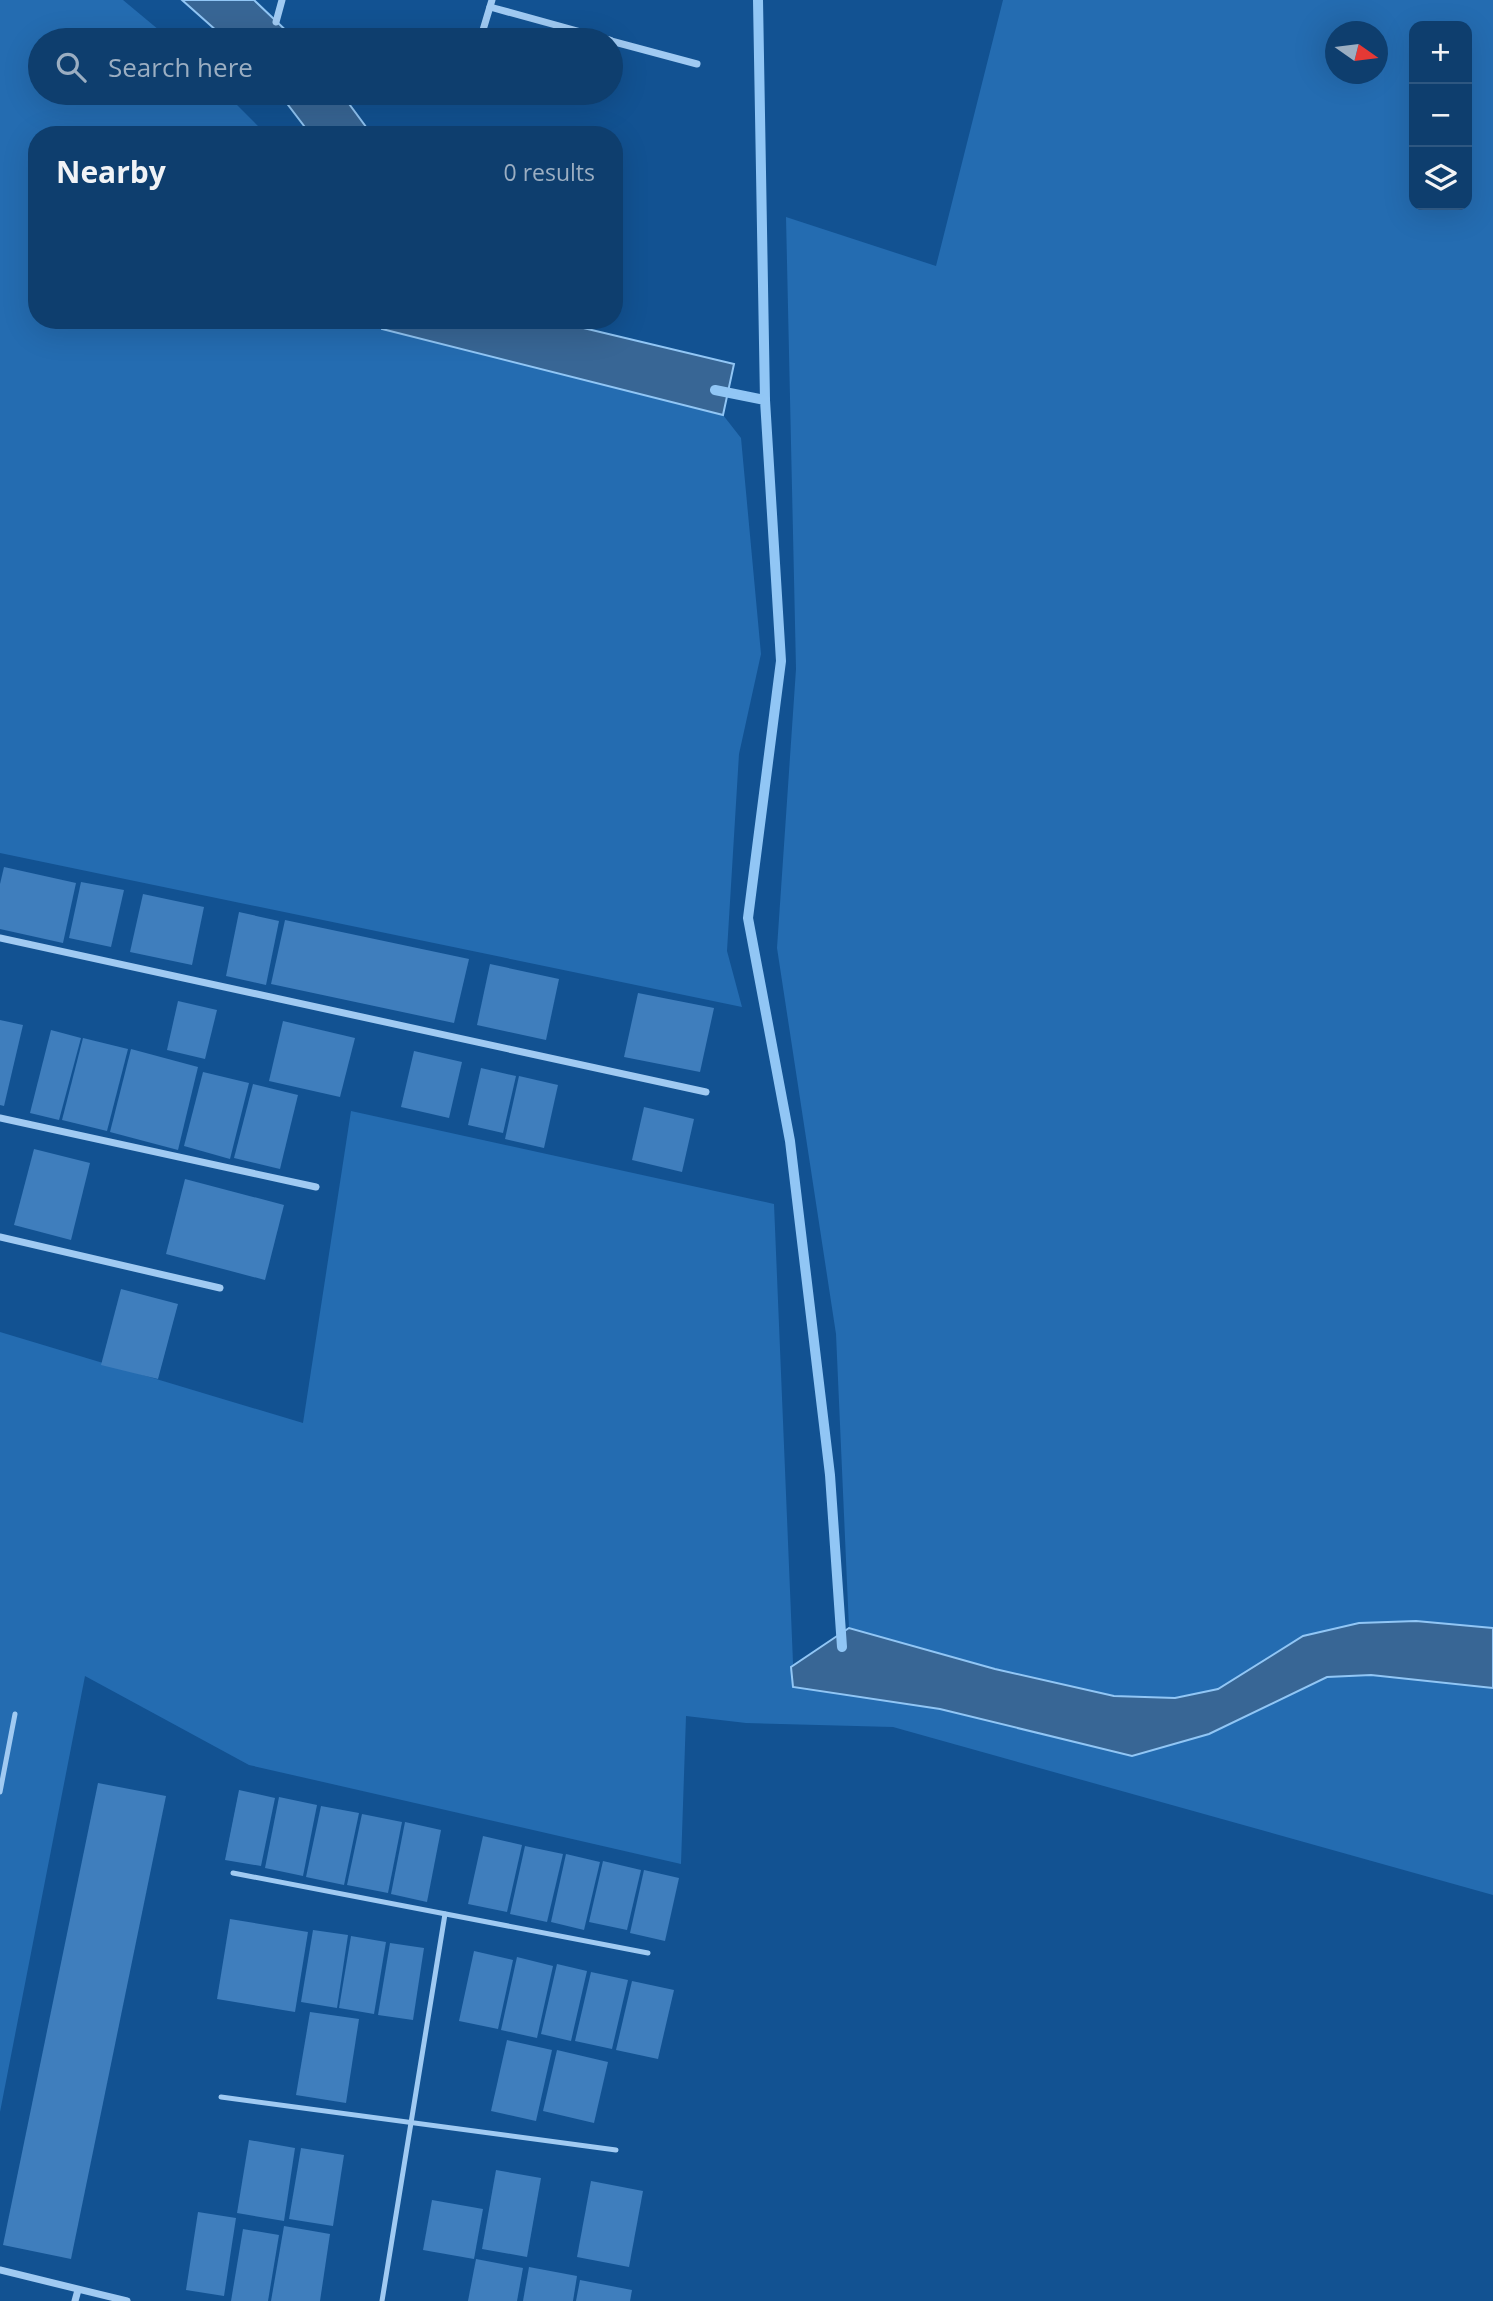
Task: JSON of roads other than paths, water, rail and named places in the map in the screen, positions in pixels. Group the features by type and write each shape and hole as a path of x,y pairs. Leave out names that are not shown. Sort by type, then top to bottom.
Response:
{"street":[{"path":"276,22 282,0"},
{"path":"484,28 491,4 570,28"},
{"path":"623,44 697,64"},
{"path":"0,938 706,1092"},
{"path":"0,1118 316,1187"},
{"path":"0,1237 220,1288"},
{"path":"0,2270 127,2301"},
{"path":"75,2301 78,2290"}],"lane":[{"path":"0,1792 15,1714"},
{"path":"233,1873 648,1953"},
{"path":"382,2301 446,1914"},
{"path":"221,2097 616,2150"}],"waterway":[{"path":"758,0 765,400"},
{"path":"715,390 765,400 781,661 748,918 790,1141 830,1475 842,1647"}]}
